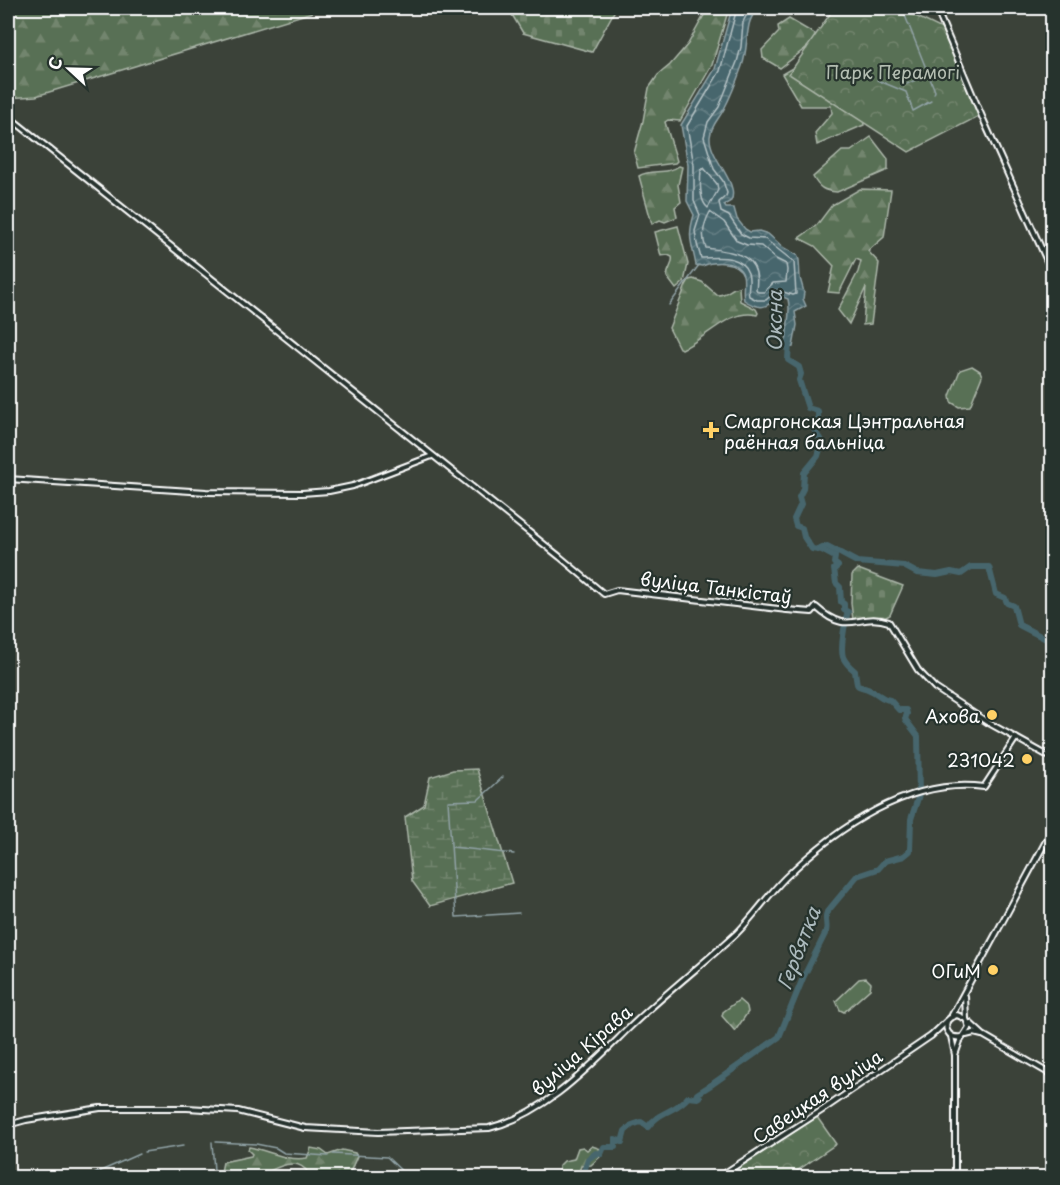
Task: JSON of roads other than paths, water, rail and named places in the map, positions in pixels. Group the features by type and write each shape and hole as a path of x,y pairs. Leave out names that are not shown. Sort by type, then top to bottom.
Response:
{"street":[{"path":"936,8 983,119 1053,272"},
{"path":"8,116 432,456"},
{"path":"8,479 206,492 302,493 353,486 432,456"},
{"name":"вуліца Танкістаў","path":"432,456 604,594 617,590 812,612 816,607 830,619 843,623 882,620 889,622 910,658 925,678 946,696 1053,758"},
{"name":"вуліца Кірава","path":"8,1125 85,1110 212,1108 249,1113 300,1128 360,1131 489,1128 506,1124 524,1116 550,1098 600,1056 645,1012 738,931 778,885 811,855 876,808 933,789 984,786 1016,738"},
{"name":"Савецкая вуліца","path":"717,1178 931,1036 949,1019 966,993 1053,830"},
{"name":"Савецкая вуліца","path":"966,993 964,1009 967,1020"},
{"path":"955,1178 955,1055 946,1029 949,1019 960,1015 982,1035 1053,1076"},
{"path":"955,1055 969,1027 967,1020"},
{"path":"931,1036 939,1034 982,1035"}],"water":[{"path":"732,8 756,8 750,23 742,66 727,104 712,129 711,145 728,178 733,194 731,201 724,205 726,208 734,208 737,219 745,229 750,232 759,231 768,234 784,248 797,255 806,306 795,312 797,325 793,347 787,348 788,299 778,295 771,303 759,307 749,303 744,300 744,277 740,270 725,263 696,265 692,246 691,229 694,215 687,201 688,165 681,125 715,69"}],"waterway":[{"path":"902,8 935,91 934,94"},
{"path":"907,84 928,74"},
{"path":"877,80 906,92 913,111 931,101"},
{"path":"669,305 699,265"},
{"name":"Оксна","path":"789,341 788,360 799,367 801,374 799,380 808,408 818,411 818,420 813,428 822,442 818,456 804,473 803,489 799,497 801,504 794,519 796,526 802,528 804,537 812,549 818,550 827,546 857,562 904,566 917,573 961,574 971,567 989,567 996,594 1014,606 1019,625 1052,642"},
{"name":"Гервятка","path":"582,1178 588,1159 596,1153 601,1154 604,1147 615,1147 615,1139 622,1142 625,1131 632,1125 641,1122 648,1127 688,1097 700,1097 697,1094 779,1037 803,978 826,932 827,912 857,876 878,869 885,861 904,856 910,851 911,819 919,795 918,736 905,719 906,710 899,710 890,700 860,687 857,684 855,671 845,662 842,653 843,634 848,612 844,610 840,587 836,583 834,569 838,566 834,563 835,557 820,549"},
{"path":"503,777 478,800 448,801 456,917 519,913"},
{"path":"452,847 514,854"},
{"path":"210,1178 214,1171 212,1142"},
{"path":"216,1142 256,1144 276,1148 284,1153 328,1156"},
{"path":"144,1152 183,1146"},
{"path":"85,1178 139,1154"},
{"path":"333,1154 387,1157 409,1178"},
{"name":"Гервятка","path":"454,1178 460,1178"}],"place":[{"name":"Смаргонская Цэнтральная раённая бальніца","path":"711,430"},
{"name":"Ахова","path":"992,715"},
{"name":"231042","path":"1027,759"},
{"name":"ОГиМ","path":"993,970"}],"park label":[{"name":"Парк Перамогі","path":"893,71"}]}
